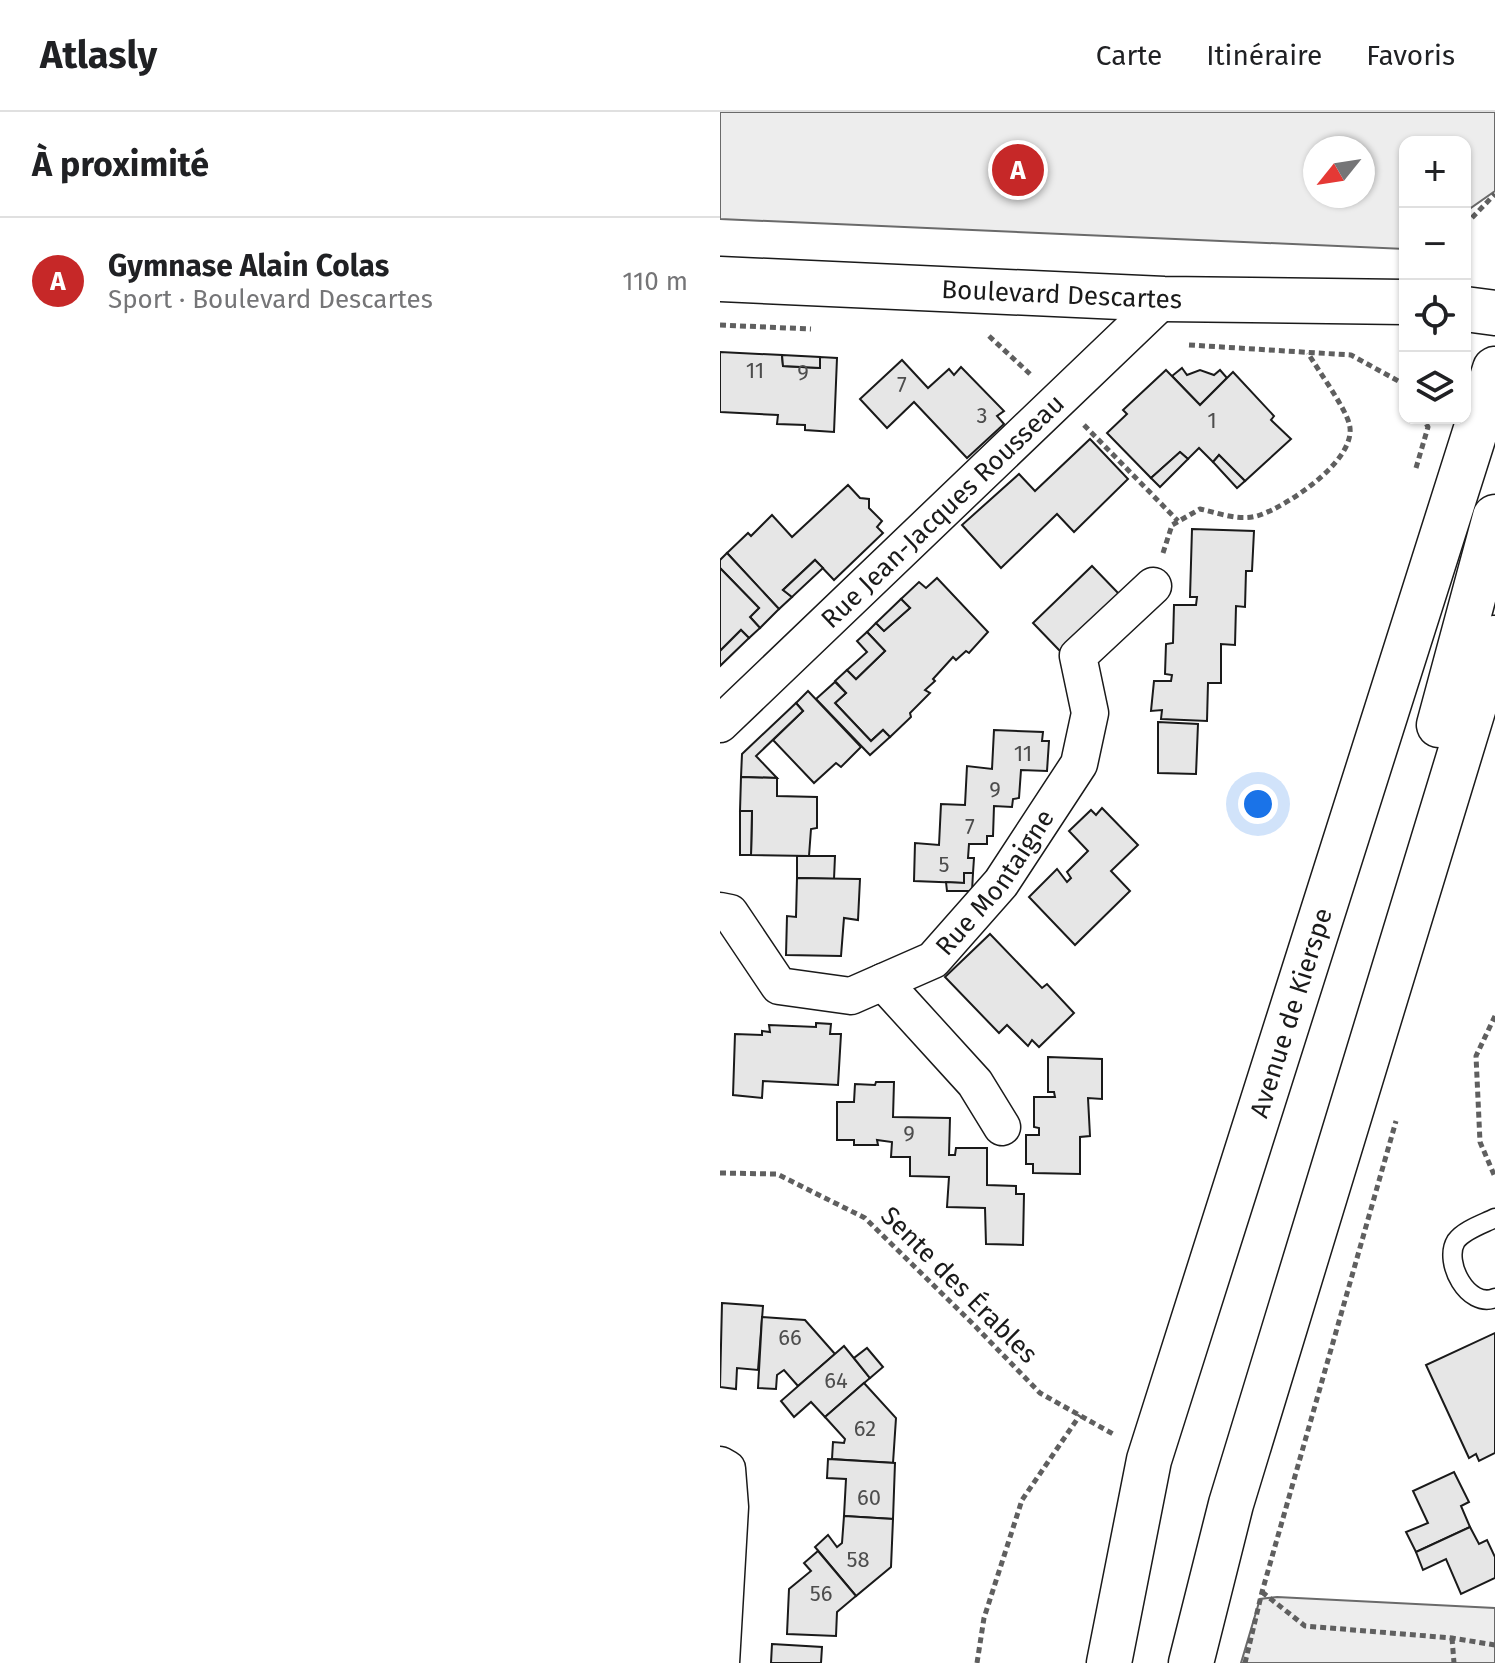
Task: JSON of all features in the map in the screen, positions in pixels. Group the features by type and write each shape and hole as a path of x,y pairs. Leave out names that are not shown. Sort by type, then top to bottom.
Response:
{"main road":[{"name":"Boulevard Descartes","path":"720,279 1164,299 1399,321"},
{"path":"1471,310 1495,313"},
{"name":"Avenue de Kierspe","path":"1109,1663 1149,1460 1495,369"},
{"path":"1428,859 1440,718 1495,517"},
{"path":"1191,1663 1231,1504 1495,638"}],"street":[{"name":"Rue Jean-Jacques Rousseau","path":"720,724 1164,299"},
{"name":"Rue Montaigne","path":"720,911 730,913 779,986 851,996 933,960 1001,883 1079,764 1090,713 1078,656 1153,586"},
{"path":"883,982 975,1083 1002,1127"},
{"path":"720,1465 727,1469 730,1507 721,1663"}],"lane":[{"path":"1495,1218 1462,1235 1454,1244 1453,1262 1463,1286 1475,1297 1489,1301 1495,1298"}],"path":[{"path":"1471,219 1495,194"},
{"path":"1153,586 1172,525 1200,509 1240,518 1261,515 1319,481 1348,448 1350,424 1308,352"},
{"path":"1495,1016 1476,1056 1480,1142 1495,1177"},
{"path":"1245,1663 1262,1592 1400,1106"},
{"name":"Sente des Érables","path":"720,1173 777,1174 865,1218 1040,1393 1116,1436"},
{"path":"977,1663 984,1618 1022,1500 1080,1415"},
{"path":"1262,1592 1305,1626 1452,1638 1495,1645"},
{"path":"1452,1638 1454,1663"}],"shaded area":[{"path":"720,112 1495,112 1495,191 1471,208 1471,136 1399,136 1399,249 720,219"},
{"path":"1277,1597 1495,1608 1495,1663 1241,1663 1260,1599"}],"building":[{"path":"720,352 782,355 783,366 820,368 820,357 837,358 834,432 805,430 805,425 777,424 778,415 720,412"},
{"path":"782,355 820,357 820,368 783,366"},
{"path":"902,360 928,388 949,369 954,375 961,367 1004,411 997,416 1004,424 967,458 914,402 887,428 860,399"},
{"path":"1182,368 1187,375 1200,370 1214,375 1220,370 1227,378 1200,405 1172,376"},
{"path":"1166,370 1200,405 1233,372 1274,416 1271,420 1291,439 1245,481 1219,455 1213,462 1199,448 1188,459 1180,452 1151,478 1107,433 1127,414 1123,410"},
{"path":"1090,439 1128,479 1074,532 1057,514 1001,568 962,525 1019,474 1035,491"},
{"path":"1180,452 1188,459 1160,487 1151,478"},
{"path":"1219,455 1245,481 1237,488 1213,462"},
{"path":"848,485 860,498 869,499 869,508 882,521 877,527 883,533 834,580 815,560 783,590 792,597 779,609 727,553 748,533 751,536 772,515 792,537"},
{"path":"1192,529 1254,531 1252,571 1246,571 1245,607 1236,606 1235,645 1221,644 1221,683 1208,683 1207,721 1161,719 1162,710 1151,711 1154,681 1171,681 1172,675 1165,674 1166,644 1173,643 1174,605 1196,605 1197,597 1190,597"},
{"path":"727,553 779,609 760,628 750,617 759,608 720,568 720,560"},
{"path":"815,560 823,568 792,597 783,590"},
{"path":"1092,566 1120,595 1060,651 1033,623"},
{"path":"720,568 759,608 750,617 760,628 749,638 741,630 720,651"},
{"path":"937,578 988,632 969,653 966,651 956,660 953,657 925,690 930,693 890,737 883,730 871,741 835,703 846,693 835,681 847,670 856,679 885,651 867,632 876,623 884,631 910,608 901,599 919,582 926,588"},
{"path":"901,599 910,608 884,631 876,623"},
{"path":"741,630 749,638 720,666 720,651"},
{"path":"867,632 885,651 856,679 847,670 867,652 857,641"},
{"path":"835,682 846,693 835,703 871,741 883,730 890,737 870,755 816,699"},
{"path":"808,691 861,747 841,767 836,763 814,783 773,740 803,711 796,703"},
{"path":"796,703 803,711 756,756 777,778 741,777 742,754"},
{"path":"1158,722 1198,724 1196,774 1158,773"},
{"path":"994,730 1043,732 1042,741 1049,741 1047,771 1021,770 1019,798 1013,799 1012,807 994,806 993,836 987,836 987,844 969,844 968,858 974,858 973,873 964,873 964,883 914,881 915,843 939,845 941,804 965,805 967,766 992,769"},
{"path":"741,777 777,778 777,796 817,797 817,828 811,829 809,856 751,855 752,811 740,811"},
{"path":"1102,808 1138,845 1111,871 1130,891 1075,945 1029,897 1057,869 1067,882 1071,878 1067,872 1088,851 1069,831 1091,810 1096,815"},
{"path":"740,811 752,811 751,855 740,855"},
{"path":"797,856 835,856 834,879 797,878"},
{"path":"964,873 973,873 972,891 947,891 946,882 964,883"},
{"path":"797,878 860,879 858,920 844,918 841,956 786,955 787,916 796,917"},
{"path":"990,934 1042,988 1047,984 1074,1013 1039,1047 1032,1040 1028,1046 1007,1025 999,1033 945,977"},
{"path":"816,1023 831,1024 830,1034 841,1034 838,1085 763,1081 762,1098 733,1095 735,1034 762,1035 762,1031 770,1032 769,1025 816,1027"},
{"path":"1048,1057 1102,1059 1102,1099 1088,1098 1090,1136 1080,1137 1080,1174 1033,1173 1033,1164 1026,1164 1026,1135 1039,1135 1039,1128 1034,1127 1034,1097 1055,1097 1054,1092 1048,1092"},
{"path":"876,1082 894,1082 893,1117 950,1118 949,1155 955,1155 956,1148 987,1148 987,1185 1016,1186 1016,1194 1024,1194 1023,1245 986,1244 985,1208 947,1207 949,1177 910,1176 910,1157 891,1157 892,1142 877,1140 878,1145 854,1145 854,1140 837,1140 837,1102 854,1102 855,1084 875,1085"},
{"path":"722,1303 763,1306 758,1370 737,1368 736,1389 720,1387"},
{"path":"762,1317 805,1320 835,1354 798,1386 784,1370 777,1375 776,1389 758,1388"},
{"path":"1495,1333 1495,1453 1479,1461 1476,1454 1469,1458 1426,1365"},
{"path":"844,1346 870,1378 825,1417 811,1402 794,1417 781,1401"},
{"path":"867,1348 883,1367 870,1378 854,1358"},
{"path":"864,1383 896,1418 893,1463 832,1459 833,1442 844,1443 845,1439 825,1417"},
{"path":"828,1459 895,1463 893,1519 844,1516 846,1479 827,1478"},
{"path":"1454,1472 1469,1502 1461,1506 1470,1527 1416,1552 1406,1532 1428,1523 1413,1491"},
{"path":"844,1516 893,1519 891,1567 856,1596 815,1547 828,1535 837,1547 842,1543"},
{"path":"1470,1527 1479,1544 1487,1540 1495,1557 1495,1578 1461,1594 1446,1559 1423,1570 1416,1552"},
{"path":"818,1551 856,1596 837,1612 836,1636 787,1634 789,1589 811,1571 804,1563"},
{"path":"772,1644 822,1647 821,1663 771,1663"}],"place":[{"name":"Gymnase Alain Colas","path":"1018,170"}]}
